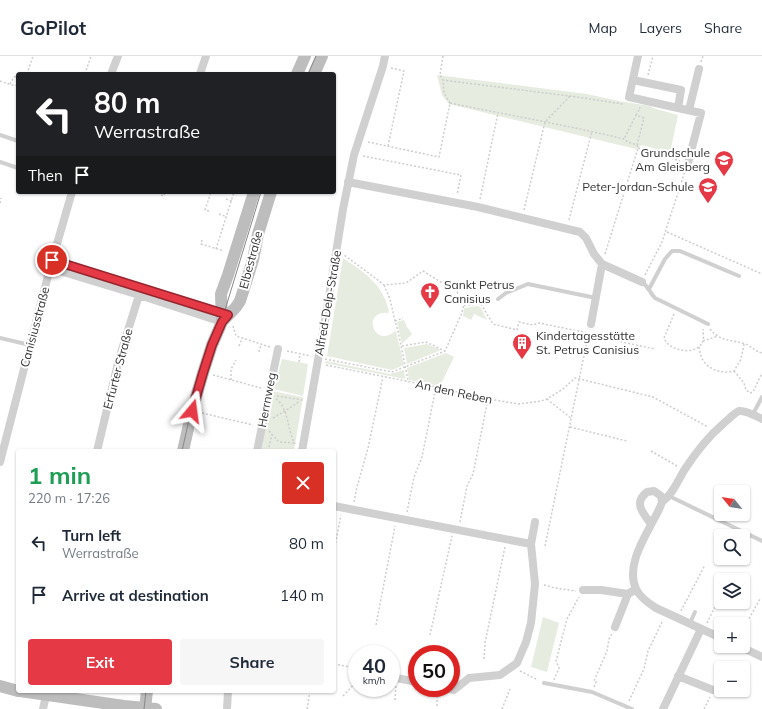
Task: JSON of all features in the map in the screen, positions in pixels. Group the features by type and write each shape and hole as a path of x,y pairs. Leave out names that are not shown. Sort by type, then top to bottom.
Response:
{"main road":[{"path":"298,72 305,56"},
{"path":"315,72 322,56"},
{"name":"Elbestraße","path":"183,449 203,373 212,345 224,316 221,294 253,194"},
{"name":"Elbestraße","path":"224,316 236,307 240,301 253,260 258,234 270,194"},
{"path":"0,686 16,690"},
{"path":"47,693 149,709 147,693"}],"street":[{"path":"112,72 118,56"},
{"path":"201,72 206,56"},
{"name":"Alfred-Delp-Straße","path":"302,449 348,182 354,155 385,56"},
{"path":"638,56 629,97 701,113 688,163"},
{"path":"689,110 699,69"},
{"path":"633,80 681,90 678,108"},
{"path":"348,182 455,202 566,230 580,232 586,238 594,254 602,264 642,280"},
{"name":"Canisiusstraße","path":"0,462 51,264 71,194"},
{"path":"51,264 224,316"},
{"path":"591,324 602,264"},
{"name":"Erfurter Straße","path":"97,449 119,359 140,291"},
{"name":"Herrnweg","path":"257,449 278,349"},
{"path":"714,635 666,613 646,601 636,588 633,571 634,563 637,552 651,524 666,499 700,447 715,430 735,413 740,411 762,419"},
{"path":"651,524 641,509 640,501 647,492 654,491 666,499"},
{"path":"336,506 531,544"},
{"path":"460,685 469,678 500,675 517,663 526,642 532,616 535,584 531,544 535,522"},
{"path":"615,627 628,594 636,588"},
{"path":"583,590 601,590 628,594"},
{"path":"663,709 702,629"},
{"path":"750,651 762,657"},
{"path":"678,676 713,690"},
{"path":"43,709 47,693"},
{"path":"227,709 228,693"}],"lane":[{"path":"0,136 16,140"},
{"path":"0,162 16,167"},
{"path":"649,289 665,259 672,251 680,250 739,276"},
{"path":"642,280 655,298 708,324"},
{"path":"498,299 506,293 528,284 596,298"},
{"path":"0,338 30,345"},
{"path":"753,415 762,397"},
{"path":"666,499 762,541"},
{"path":"689,624 695,612"},
{"path":"544,683 592,692 632,709"}],"path":[{"path":"27,72 33,56"},
{"path":"86,72 91,56"},
{"path":"359,140 439,157 450,103 444,93 443,80 440,75 443,56"},
{"path":"647,80 653,56"},
{"path":"383,66 404,71 388,146"},
{"path":"10,84 14,77 16,76"},
{"path":"443,80 615,102 627,105"},
{"path":"0,81 16,85"},
{"path":"522,218 545,122 570,96"},
{"path":"450,103 592,131 624,139 637,146 688,163 666,232 642,280"},
{"path":"624,139 640,108 633,107"},
{"path":"478,207 498,113"},
{"path":"602,264 644,118 636,114"},
{"path":"566,230 592,131"},
{"path":"656,153 657,149"},
{"path":"354,155 461,175 455,202"},
{"path":"161,195 164,196 164,194"},
{"path":"209,211 205,210 210,194"},
{"path":"216,248 234,194"},
{"path":"0,203 1,198"},
{"path":"226,199 232,201"},
{"path":"219,214 227,217"},
{"path":"666,232 762,274"},
{"path":"202,240 201,244 230,253"},
{"path":"344,255 384,285 390,300 402,346 408,380 407,382"},
{"path":"326,359 392,372 445,351 462,316 464,305 457,292 423,271 406,283 384,285"},
{"path":"464,305 480,304 498,299"},
{"path":"480,304 493,324 517,330 519,322 533,325 539,322 655,349"},
{"path":"677,309 664,338 667,343 679,349 686,351 699,348 703,341 703,321"},
{"path":"395,321 404,318"},
{"path":"545,546 591,324"},
{"path":"708,324 711,331 727,341 744,344 762,353"},
{"path":"703,341 718,336"},
{"path":"239,346 242,338"},
{"path":"402,346 426,342 445,351"},
{"path":"259,352 261,344"},
{"path":"734,371 741,359 744,344"},
{"path":"699,348 702,359 714,370 734,371"},
{"path":"299,362 300,354"},
{"path":"231,380 231,369 236,360"},
{"name":"An den Reben","path":"322,365 519,404 547,399 563,389 575,378 580,379"},
{"path":"734,371 744,383 746,390 750,393 753,392 762,373"},
{"path":"203,373 310,402"},
{"path":"352,509 368,448 383,376"},
{"path":"580,379 653,397 715,430"},
{"path":"405,519 414,477 422,457 436,387"},
{"path":"269,392 281,402 294,443"},
{"path":"430,635 466,486 473,474 488,399"},
{"path":"547,399 572,419"},
{"path":"262,425 301,400"},
{"path":"192,411 262,425 279,442 294,443 302,449"},
{"path":"570,427 627,441"},
{"path":"268,449 272,434"},
{"path":"651,451 684,470"},
{"path":"336,541 343,507"},
{"path":"376,625 397,518"},
{"path":"484,659 485,643 506,539"},
{"path":"678,618 705,565"},
{"path":"542,585 575,591 583,590"},
{"path":"552,685 559,668 556,661 567,618 583,590"},
{"path":"750,617 760,599"},
{"path":"702,629 714,607"},
{"path":"627,707 644,669 648,651 666,613"},
{"path":"594,680 607,651 609,639 615,627"},
{"path":"336,664 348,667"},
{"path":"520,671 544,683"},
{"path":"502,709 510,689"},
{"path":"704,709 713,690"},
{"path":"343,696 348,691"},
{"path":"307,709 310,693"},
{"path":"437,697 437,707"}],"shaded area":[{"path":"437,75 587,94 650,106 678,115 670,153 642,145 636,149 449,104 442,95"},
{"path":"343,258 372,280 382,293 389,311 388,313 380,314 375,317 373,322 374,328 376,333 381,336 388,336 396,331 404,365 392,370 327,356"},
{"path":"478,306 481,308 487,320 474,314 471,320 463,316 464,308"},
{"path":"404,320 412,334 402,344 397,322"},
{"path":"427,344 441,350 407,364 404,348"},
{"path":"446,353 454,357 440,386 409,380 407,368"},
{"path":"282,359 308,364 303,396 274,389"},
{"path":"326,361 390,374 404,370 405,379 325,363"},
{"path":"272,391 303,397 294,449 261,449"},
{"path":"543,617 559,623 547,672 531,667"}],"tram line":[{"path":"309,72 316,56"},
{"path":"182,449 191,411 211,343 225,310 260,194"},
{"path":"144,709 146,693"}],"place":[{"name":"Grundschule Am Gleisberg","path":"724,177"},
{"name":"Peter-Jordan-Schule","path":"708,204"},
{"name":"Sankt Petrus Canisius","path":"430,309"},
{"name":"Kindertagesstätte St. Petrus Canisius","path":"522,360"}],"route":[{"path":"52,260 228,315 222,322 212,345 192,411"}]}
